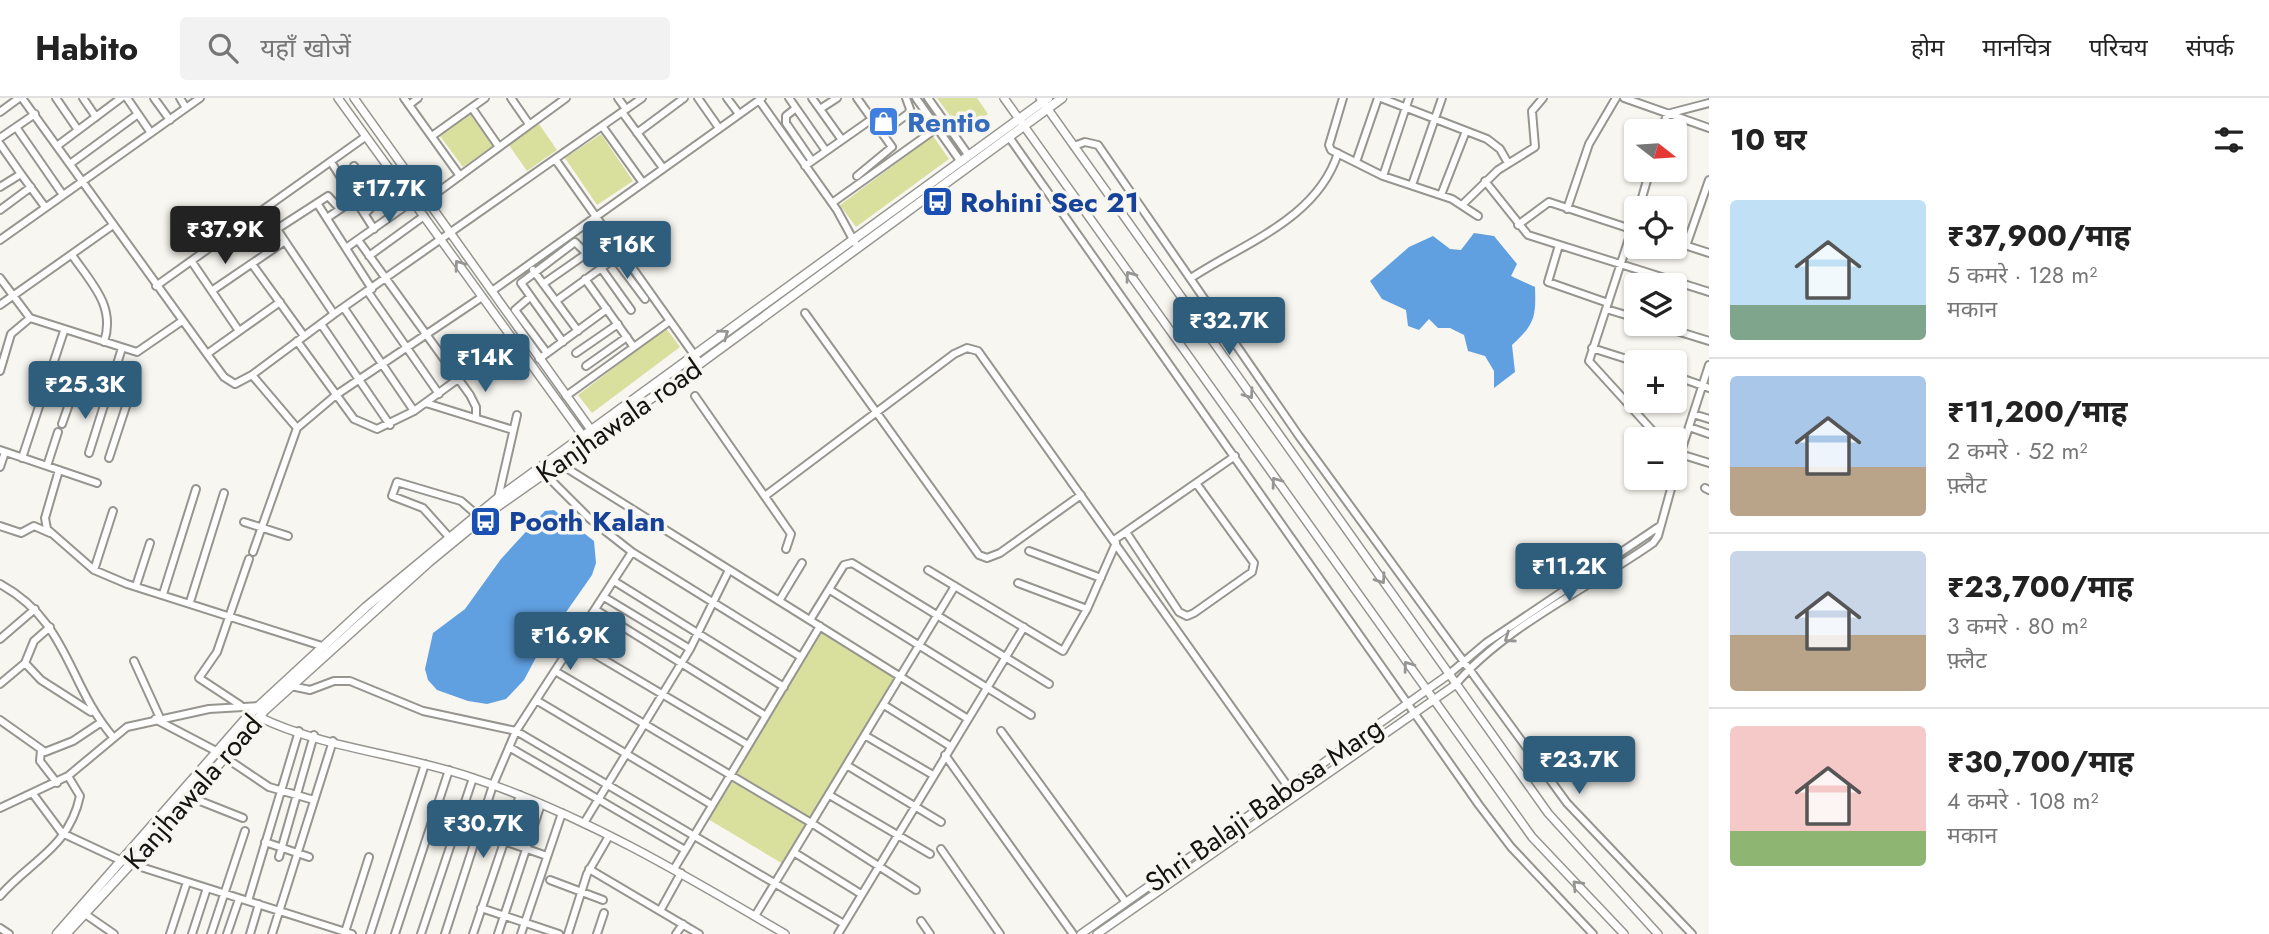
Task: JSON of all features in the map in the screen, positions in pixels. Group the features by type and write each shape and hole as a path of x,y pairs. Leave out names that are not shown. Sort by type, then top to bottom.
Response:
{"main road":[{"name":"Kanjhawala road","path":"57,934 190,797 259,706 449,537 498,498 586,440 856,244 1009,137 1044,102 1062,98"},
{"name":"Kanjhawala road","path":"856,244 969,156 1021,123"},
{"name":"Kanjhawala road","path":"66,934 221,755 327,647 491,511 560,464 586,440"}],"street":[{"path":"0,112 21,98 207,354 229,382 240,384 334,314 642,98"},
{"path":"56,98 78,130"},
{"path":"83,98 96,117"},
{"path":"57,146 121,98"},
{"path":"127,98 152,133"},
{"path":"154,98 170,120"},
{"path":"180,98 187,108"},
{"path":"0,240 200,98"},
{"path":"338,98 586,440"},
{"path":"354,98 594,434"},
{"path":"404,98 460,176"},
{"path":"409,105 418,98"},
{"path":"432,136 485,98"},
{"path":"511,98 529,124"},
{"path":"427,200 556,101 566,98"},
{"path":"618,98 637,133 663,168"},
{"path":"637,133 684,98"},
{"path":"698,98 719,128"},
{"path":"727,98 739,114"},
{"path":"789,98 826,151"},
{"path":"812,98 842,140"},
{"path":"820,109 837,98"},
{"path":"856,176 892,147 857,98"},
{"path":"882,133 908,113 910,108 906,98"},
{"path":"916,98 961,162"},
{"path":"928,98 969,156"},
{"path":"1004,98 1532,837 1625,934"},
{"path":"1343,98 1329,145 1338,153 1383,176 1440,195 1478,216"},
{"path":"1356,162 1380,98 1493,143 1508,163"},
{"path":"1383,176 1409,98"},
{"path":"1412,185 1442,98"},
{"path":"1462,205 1485,181 1535,147 1532,111 1543,98"},
{"path":"1567,209 1589,144 1616,98"},
{"path":"1624,98 1709,128"},
{"path":"492,291 760,99 832,203 856,244"},
{"path":"1044,102 1455,685 1559,827 1658,934"},
{"path":"1667,114 1703,102"},
{"path":"472,108 499,147"},
{"path":"796,108 786,116 786,122 812,161"},
{"path":"0,138 35,114"},
{"path":"70,164 138,114"},
{"path":"1666,119 1667,114"},
{"path":"805,166 872,119"},
{"path":"602,126 643,183"},
{"path":"16,127 63,195"},
{"path":"832,203 937,128"},
{"path":"1440,195 1466,131"},
{"path":"156,286 365,137"},
{"path":"1009,137 1511,847 1593,934"},
{"path":"1074,146 1085,142 1097,145 1415,598 1465,660 1567,803 1692,934"},
{"path":"0,144 46,207"},
{"path":"1191,278 1281,226 1323,183 1338,153"},
{"path":"555,159 697,359"},
{"path":"331,162 374,229"},
{"path":"354,166 377,201 365,214"},
{"path":"0,187 21,174"},
{"path":"1687,243 1709,180"},
{"path":"1485,181 1518,226 1528,235 1709,292"},
{"path":"0,210 31,187"},
{"path":"277,229 330,196 340,209"},
{"path":"327,218 355,199"},
{"path":"346,248 414,200"},
{"path":"317,203 405,348 439,394"},
{"path":"1518,226 1546,203 1624,227"},
{"path":"264,211 334,314"},
{"path":"369,256 424,216"},
{"path":"0,305 113,225"},
{"path":"358,240 474,402 476,418"},
{"path":"214,290 285,241"},
{"path":"563,342 521,283 577,242 587,254"},
{"path":"544,284 601,245 645,299"},
{"path":"1559,246 1548,282 1624,313"},
{"path":"1687,246 1709,253"},
{"path":"555,301 622,253"},
{"path":"1624,254 1592,348 1591,365 1650,427"},
{"path":"72,255 105,303 109,322 104,342"},
{"path":"192,262 214,290 239,331"},
{"path":"252,264 304,336"},
{"path":"529,264 578,331"},
{"path":"601,268 631,310"},
{"path":"0,278 30,318 122,348 141,351 182,321"},
{"path":"585,279 633,346"},
{"path":"241,706 199,677 215,656 297,428 336,395 482,297"},
{"path":"530,297 516,310 547,353"},
{"path":"207,354 280,302"},
{"path":"344,308 414,411"},
{"path":"540,359 607,309"},
{"path":"805,313 970,546 984,558 1000,553 1081,495"},
{"path":"0,371 11,334 30,318"},
{"path":"566,396 670,321"},
{"path":"321,324 390,425"},
{"path":"576,353 618,324"},
{"path":"22,458 64,331"},
{"path":"1687,334 1709,341"},
{"path":"586,366 627,337"},
{"path":"298,341 346,410 362,424 377,429 414,411 458,379"},
{"path":"89,453 122,348"},
{"path":"765,496 954,354 967,348 974,349 989,363 1289,789"},
{"path":"1592,348 1624,358"},
{"path":"1687,433 1706,387 1709,365"},
{"path":"252,376 297,428"},
{"path":"48,377 127,402"},
{"path":"1687,380 1706,387"},
{"path":"109,458 134,382"},
{"path":"62,424 75,387"},
{"path":"695,396 792,535 786,549"},
{"path":"426,403 513,430"},
{"path":"1693,414 1709,419"},
{"path":"498,498 517,415"},
{"path":"1689,427 1709,433"},
{"path":"47,466 58,432"},
{"path":"0,467 2,451 97,483"},
{"path":"928,570 1063,650 1087,610 1115,542 1235,456"},
{"path":"1687,456 1709,463"},
{"path":"560,464 968,719"},
{"path":"50,533 45,518 59,471"},
{"path":"545,474 590,519 632,552 802,657"},
{"path":"449,537 423,508 392,496 397,482 461,501 477,514"},
{"path":"1126,532 1179,612 1187,616 1194,613 1252,572 1254,563 1196,483"},
{"path":"163,594 196,489"},
{"path":"1455,685 1470,667 1506,639 1653,543 1670,490"},
{"path":"190,602 224,493"},
{"path":"94,570 113,511"},
{"path":"244,522 288,536"},
{"path":"0,526 21,533 34,526 50,533 94,570 327,647"},
{"path":"1448,675 1465,660 1660,526"},
{"path":"136,586 150,543"},
{"path":"1029,551 1101,578"},
{"path":"445,934 494,785 516,731 632,552"},
{"path":"779,601 802,563"},
{"path":"810,620 844,565 852,563 1004,659 1049,684"},
{"path":"584,823 699,634 729,570"},
{"path":"614,581 783,687"},
{"path":"1018,583 1087,610"},
{"path":"0,584 35,609 50,627 72,666 91,712 113,737"},
{"path":"755,916 831,796 955,586"},
{"path":"830,590 1031,715"},
{"path":"604,597 690,649"},
{"path":"0,639 35,609"},
{"path":"596,610 766,716"},
{"path":"660,911 685,850 820,626"},
{"path":"0,684 24,663 34,641 50,627"},
{"path":"838,934 1024,627"},
{"path":"574,642 748,745"},
{"path":"134,661 158,718 221,755 253,778 281,792 314,800"},
{"path":"24,663 41,680 91,712"},
{"path":"555,671 813,824 916,890"},
{"name":"Shri Balaji Babosa Marg","path":"1081,934 1448,675"},
{"path":"291,686 310,690 334,681 350,681 423,711 516,731 844,924"},
{"name":"Shri Balaji Babosa Marg","path":"1097,934 1455,685"},
{"path":"536,700 712,805"},
{"path":"884,705 950,746"},
{"path":"0,808 68,776 127,727 158,718 241,706 259,706"},
{"path":"259,717 332,741 449,770 520,795 584,823 678,871 785,934"},
{"path":"0,720 41,750 65,745 100,723"},
{"path":"248,901 299,731"},
{"path":"1002,731 1125,901"},
{"path":"279,857 314,735"},
{"path":"866,736 933,775"},
{"path":"272,934 332,741"},
{"path":"509,747 597,801 685,850"},
{"path":"41,750 40,761 57,783"},
{"path":"945,755 1073,934"},
{"path":"370,934 425,764"},
{"path":"848,766 941,822"},
{"path":"395,934 449,770"},
{"path":"0,896 22,874 48,856 62,833 80,796 68,776"},
{"path":"421,934 473,778"},
{"path":"33,794 62,833 126,862 349,933 369,857"},
{"path":"473,934 520,795"},
{"path":"831,796 930,854"},
{"path":"190,797 243,818"},
{"path":"498,934 541,804"},
{"path":"521,934 562,814"},
{"path":"211,934 245,831"},
{"path":"568,934 589,869 609,836"},
{"path":"504,841 547,856"},
{"path":"265,842 309,856"},
{"path":"941,849 1000,934"},
{"path":"795,853 861,894"},
{"path":"589,869 699,934"},
{"path":"550,880 603,900"},
{"path":"170,934 187,882"},
{"path":"192,934 207,888"},
{"path":"227,934 239,899"},
{"path":"250,934 260,904"},
{"path":"481,908 559,934"},
{"path":"597,934 604,913"},
{"path":"85,914 114,934"},
{"path":"920,921 930,934"},
{"path":"676,934 683,924"},
{"path":"327,934 329,926"},
{"path":"0,928 9,934"}],"green space":[{"path":"937,98 977,98 988,114 962,132"},
{"path":"471,113 494,145 463,167 440,136"},
{"path":"539,124 557,150 527,171 509,145"},
{"path":"601,134 633,181 597,205 565,158"},
{"path":"933,136 949,159 856,227 840,205"},
{"path":"666,328 680,347 592,413 578,395"},
{"path":"820,631 897,677 783,864 708,819"}],"water":[{"path":"1474,233 1494,236 1517,264 1511,276 1535,287 1535,306 1530,325 1512,345 1515,372 1494,388 1494,371 1485,356 1468,351 1464,335 1450,328 1438,328 1429,319 1419,330 1408,326 1406,310 1382,299 1370,281 1409,247 1433,236 1450,249 1461,250"},
{"path":"554,510 594,541 596,563 592,575 541,648 524,680 506,699 487,704 468,701 437,690 428,680 425,669 433,633 465,609 501,559 545,511"}],"place":[{"name":"Rentio","path":"884,122"},
{"name":"Rohini Sec 21","path":"937,202"},
{"name":"Pooth Kalan","path":"486,521"}]}
